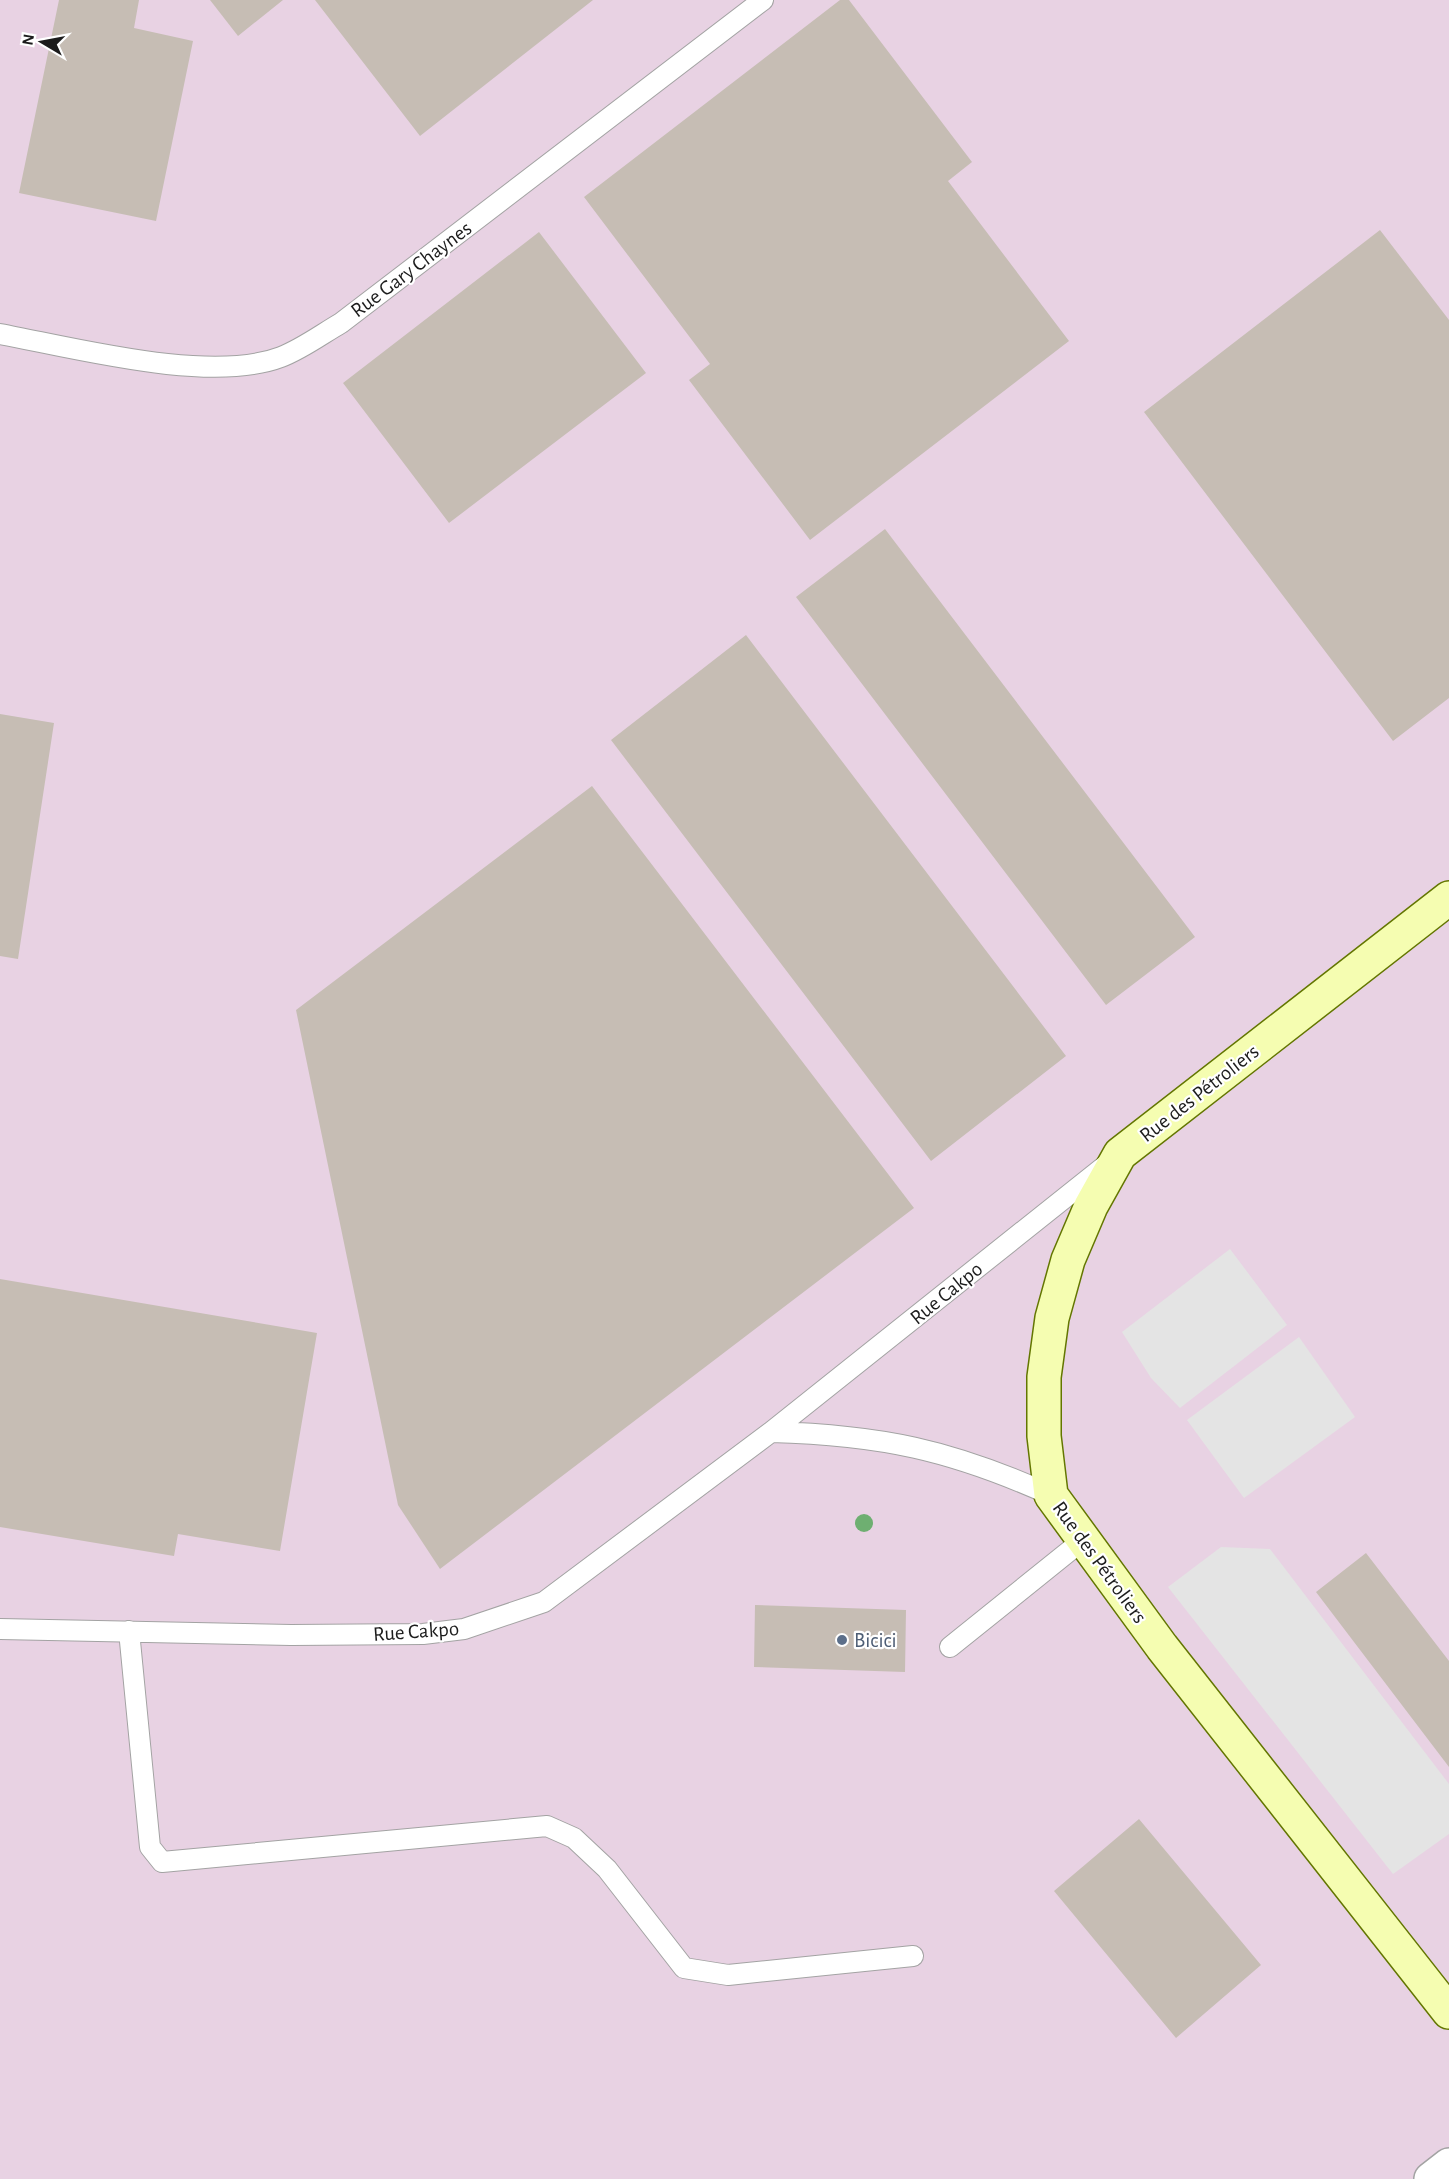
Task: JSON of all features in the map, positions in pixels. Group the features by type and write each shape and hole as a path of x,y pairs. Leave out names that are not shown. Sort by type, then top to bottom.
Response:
{"street":[{"name":"Rue des Pétroliers","path":"1449,898 1120,1154 1091,1206 1068,1260 1052,1318 1044,1377 1044,1436 1050,1495 1162,1647 1449,2012"},
{"path":"1431,2179 1449,2165"}],"lane":[{"name":"Rue Gary Chaynes","path":"0,334 157,363 224,368 281,357 341,323 763,0"},
{"name":"Rue Cakpo","path":"0,1629 291,1635 423,1634 464,1629 552,1597 771,1432 1120,1154"},
{"path":"771,1432 829,1433 887,1440 954,1456 998,1471 1050,1495"},
{"path":"950,1647 1083,1540"},
{"path":"129,1631 150,1847 162,1862 547,1826 574,1838 607,1869 684,1968 728,1975 913,1956"}],"shaded area":[{"path":"0,0 1449,0 1449,2179 0,2179"},
{"path":"1230,1249 1287,1325 1180,1408 1151,1378 1122,1332"},
{"path":"1299,1337 1355,1417 1244,1498 1187,1420"},
{"path":"1221,1547 1270,1549 1449,1784 1449,1834 1393,1874 1168,1587"}],"building":[{"path":"59,0 139,0 134,28 193,41 156,221 19,193"},
{"path":"210,0 283,0 238,36"},
{"path":"315,0 593,0 420,136"},
{"path":"840,0 849,0 972,162 948,181 1069,341 810,540 689,380 710,364 584,197"},
{"path":"1380,230 1449,320 1449,698 1393,741 1144,412"},
{"path":"539,232 646,373 449,523 343,383"},
{"path":"885,529 1195,937 1106,1005 796,597"},
{"path":"746,635 1066,1056 931,1161 611,740"},
{"path":"0,714 54,723 18,959 0,956"},
{"path":"592,786 914,1208 440,1569 398,1505 296,1010"},
{"path":"0,1279 317,1333 280,1551 178,1534 174,1556 0,1527"},
{"path":"1366,1553 1449,1661 1449,1767 1316,1592"},
{"path":"755,1605 906,1610 905,1672 754,1667"},
{"path":"1139,1819 1261,1965 1176,2038 1054,1891"}],"place":[{"name":"Bicici","path":"842,1640"}]}
